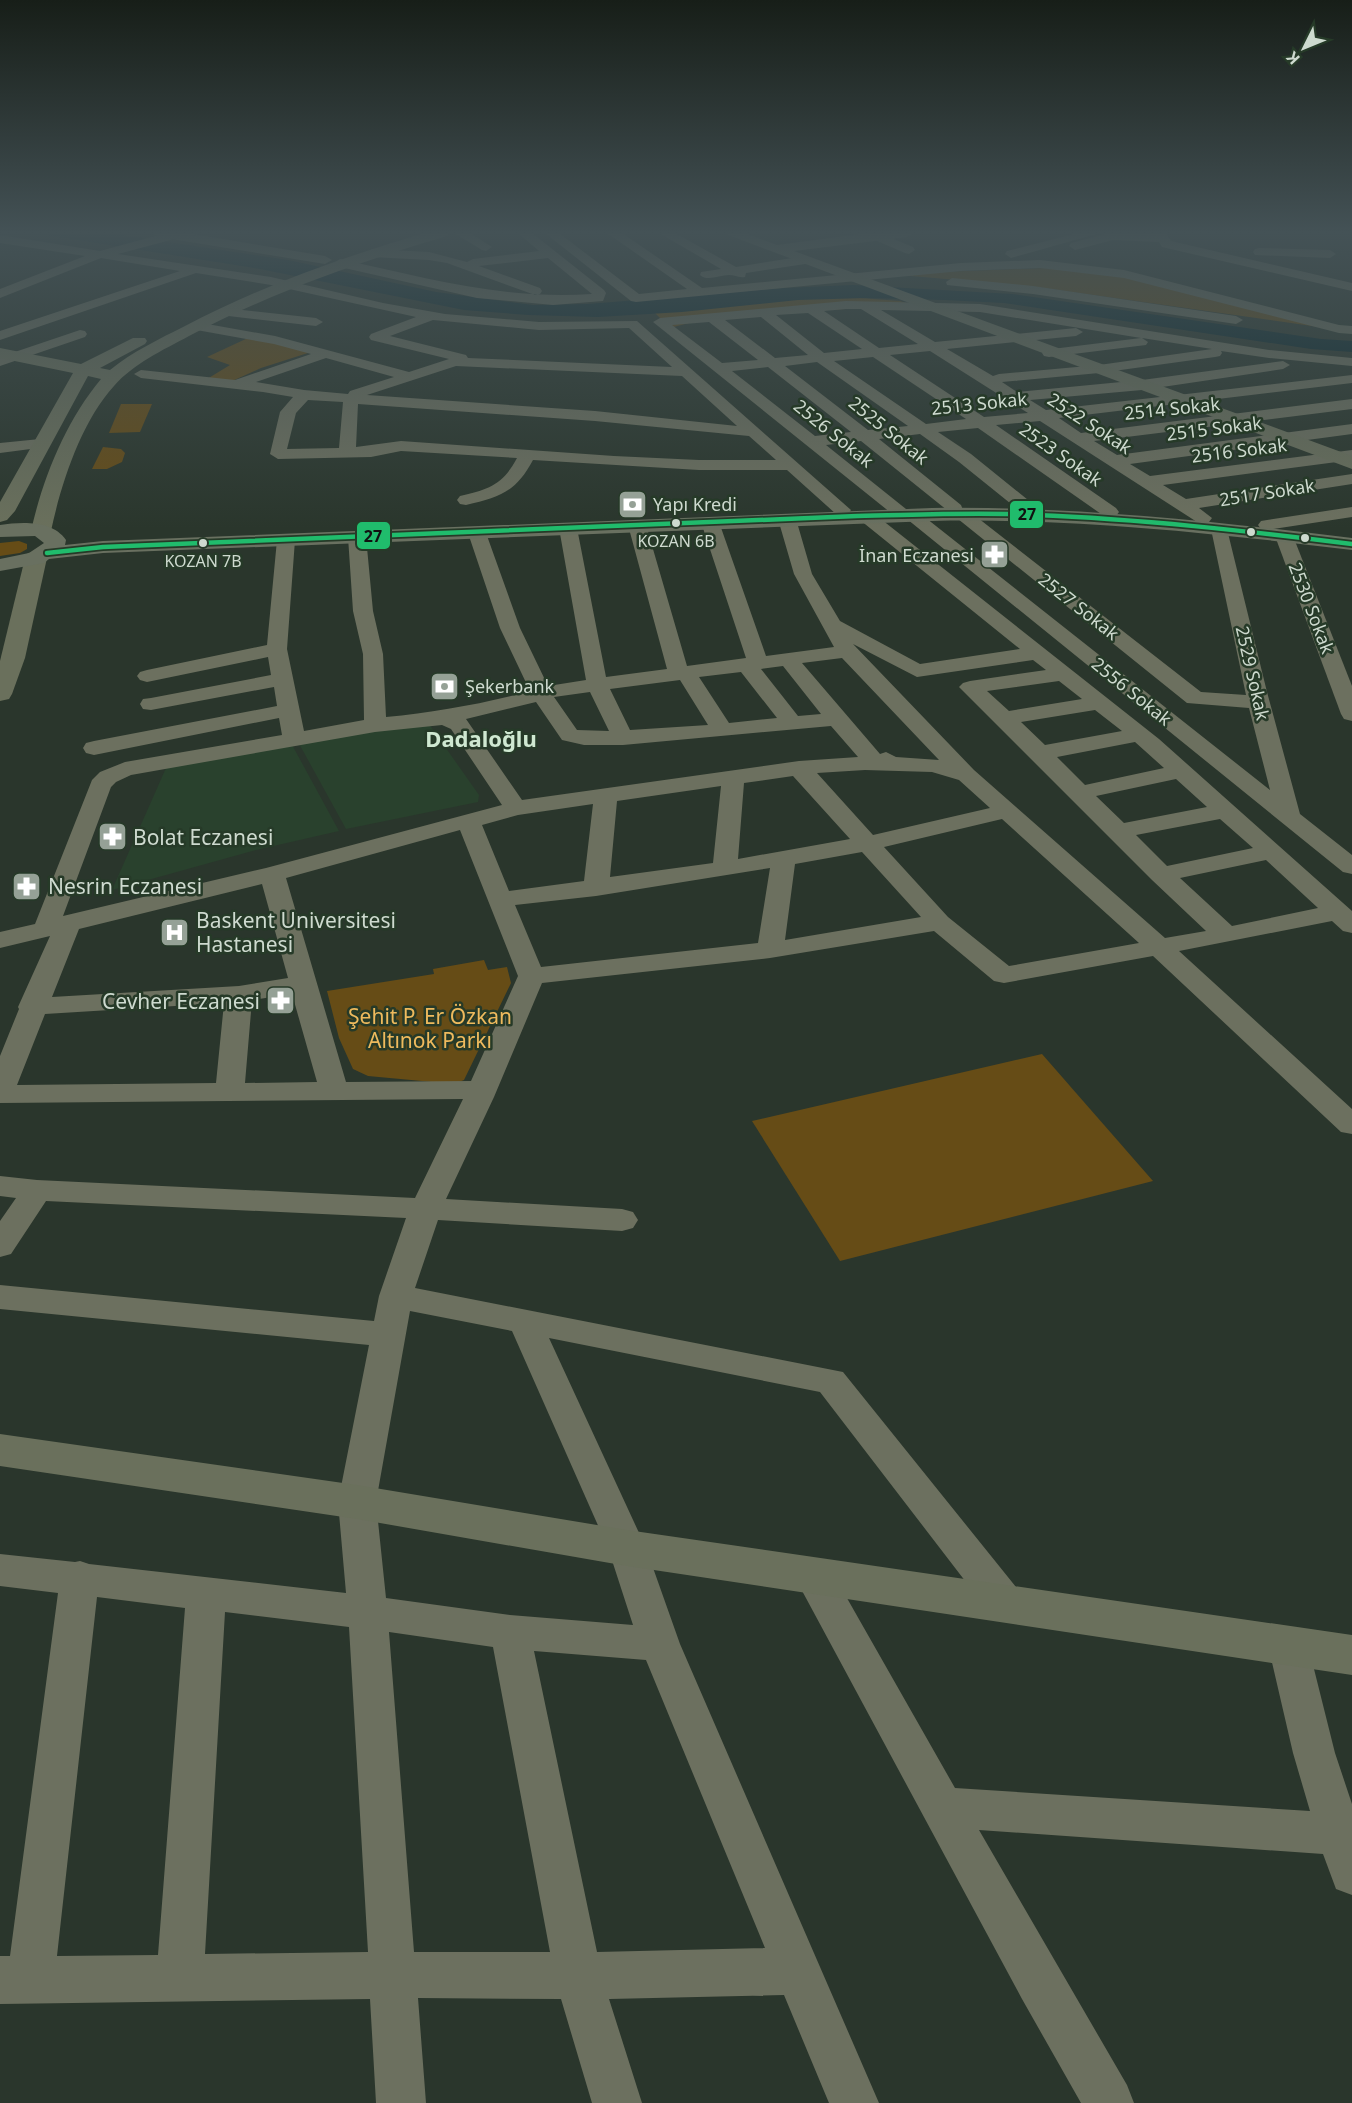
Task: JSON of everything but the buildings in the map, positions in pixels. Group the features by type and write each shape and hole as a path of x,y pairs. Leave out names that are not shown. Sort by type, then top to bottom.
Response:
{"highway":[{"path":"959,512 1027,508 1110,512 1276,530 1352,534"},
{"path":"0,565 44,544 122,537 842,510 959,512 1211,524"},
{"path":"0,531 28,530 44,544 103,548 866,516 904,512"},
{"path":"1276,530 1352,544"}],"main road":[{"path":"0,516 5,511 81,367 157,331"},
{"path":"0,694 13,658 44,544 45,506 73,440 102,389 128,372 132,361 187,331"},
{"path":"998,331 1347,459"},
{"path":"0,353 22,363 44,360 128,372"},
{"path":"0,1450 357,1502 627,1548 1352,1655"}],"street":[{"path":"0,336 14,331"},
{"path":"225,331 275,340 408,376"},
{"path":"389,331 376,337 461,358 457,362"},
{"path":"404,331 495,353 501,363"},
{"path":"640,331 842,510"},
{"name":"2526 Sokak","path":"672,331 904,512"},
{"name":"2525 Sokak","path":"730,331 866,436 959,512"},
{"path":"787,331 822,359 966,458 1027,508"},
{"name":"2523 Sokak","path":"844,331 983,423 1110,512"},
{"name":"2522 Sokak","path":"905,331 988,380 1211,524"},
{"path":"720,368 1083,331"},
{"path":"1133,331 1240,349 1352,362"},
{"path":"0,362 22,363 80,334"},
{"path":"1022,356 1175,338"},
{"path":"988,380 1099,369 1240,349"},
{"path":"236,384 325,354"},
{"path":"1014,397 1142,385 1323,359"},
{"path":"958,362 979,360"},
{"path":"346,398 457,362 686,372"},
{"path":"128,372 236,384 304,395 595,416 753,432"},
{"name":"2513 Sokak","path":"814,441 1352,379"},
{"path":"304,395 288,412 278,454 371,452 401,446 699,465 791,465"},
{"path":"346,398 347,452"},
{"name":"2514 Sokak","path":"1076,438 1352,404"},
{"path":"429,447 444,429"},
{"name":"2515 Sokak","path":"1113,461 1352,429"},
{"path":"0,448 40,444"},
{"path":"465,500 507,486 515,479 527,455"},
{"name":"2516 Sokak","path":"1146,482 1347,459"},
{"name":"2517 Sokak","path":"1183,505 1352,479"},
{"path":"1308,486 1352,511"},
{"path":"1276,530 1352,511"},
{"name":"2556 Sokak","path":"904,512 1352,867"},
{"name":"2527 Sokak","path":"959,512 1195,698 1259,702"},
{"path":"866,516 1138,735 1345,919"},
{"path":"787,519 804,574 847,651 967,775 1159,947 1352,1125"},
{"path":"710,522 752,663 792,723"},
{"name":"2529 Sokak","path":"1211,524 1289,817"},
{"path":"638,525 682,672 722,730"},
{"path":"568,528 597,684 622,738"},
{"name":"2530 Sokak","path":"1276,530 1352,714"},
{"path":"477,533 498,593 542,695 570,735 579,739 622,738 837,719"},
{"path":"357,537 363,611 373,654 375,725"},
{"path":"286,540 277,649 294,738"},
{"path":"830,623 935,683 949,687 970,687 1063,674"},
{"path":"147,676 277,649"},
{"path":"482,1090 0,1093 32,1007 100,785 108,777 125,768 294,738 496,707 552,691 847,651"},
{"path":"916,671 1037,653"},
{"path":"787,658 876,763"},
{"path":"151,704 283,679"},
{"path":"970,687 1005,718 1161,875 1226,935"},
{"path":"1005,718 1099,703"},
{"path":"94,748 289,710"},
{"path":"433,718 444,718 459,724 516,808"},
{"path":"1040,753 1138,735"},
{"path":"876,763 909,752 931,738"},
{"path":"0,939 272,874 516,808 799,768 876,763 934,765 967,775"},
{"path":"799,768 939,922 1004,975 1226,935 1345,919"},
{"path":"1078,793 1180,771"},
{"path":"725,869 733,778"},
{"path":"596,888 606,796"},
{"path":"500,900 725,869 869,843 1006,811"},
{"path":"1117,832 1224,811"},
{"path":"401,2103 368,1612 357,1502 396,1296 425,1210 482,1090 531,976 469,822"},
{"path":"1161,875 1270,852"},
{"path":"770,950 783,858"},
{"path":"272,874 334,1092"},
{"path":"531,976 770,950 939,922"},
{"path":"32,1007 239,994 303,984"},
{"path":"230,1093 239,994"},
{"path":"0,1186 37,1190 234,1198 622,1220"},
{"path":"0,1246 37,1190"},
{"path":"396,1296 831,1381 1006,1604"},
{"path":"0,1297 390,1335"},
{"path":"524,1320 627,1548 660,1644 854,2103"},
{"path":"0,1570 80,1577 368,1612 510,1632 660,1644"},
{"path":"813,1574 1109,2103"},
{"path":"80,1577 16,1979 391,1977 499,1974 578,1976 797,1971"},
{"path":"180,1979 206,1593"},
{"path":"510,1632 578,1976 616,2103"},
{"path":"1288,1645 1314,1753 1352,1874"},
{"path":"942,1807 1338,1834"}],"shaded area":[{"path":"429,724 479,795 478,802 346,829 297,740"},
{"path":"290,741 339,831 256,850 112,890 170,759"}],"green space":[{"path":"250,337 311,352 261,368 230,382 207,379 230,365 207,357"},
{"path":"121,404 152,404 140,432 109,433"},
{"path":"103,447 121,449 125,453 122,462 107,469 92,469"},
{"path":"19,541 27,544 27,549 20,553 0,556 0,543"},
{"name":"Şehit P. Er Özkan Altınok Parkı","path":"484,960 488,970 507,967 511,983 464,1080 454,1084 368,1076 353,1069 339,1038 327,991 434,974 433,969"},
{"path":"1042,1054 1153,1181 840,1261 752,1121"}],"water":[{"path":"1192,331 1267,331 1352,341 1352,352 1311,349"}],"transit line":[{"name":"27","path":"47,553 103,547 857,516 958,514 1033,515 1132,521 1352,544"}],"place":[{"name":"Yapı Kredi","path":"632,504"},
{"name":"KOZAN 6B","path":"676,523"},
{"name":"KOZAN 7B","path":"203,543"},
{"name":"İnan Eczanesi","path":"995,555"},
{"name":"Şekerbank","path":"444,686"},
{"name":"Bolat Eczanesi","path":"112,837"},
{"name":"Nesrin Eczanesi","path":"27,886"},
{"name":"Baskent Universitesi Hastanesi","path":"175,932"},
{"name":"Cevher Eczanesi","path":"281,1001"}],"district":[{"name":"Dadaloğlu","path":"481,738"}]}
